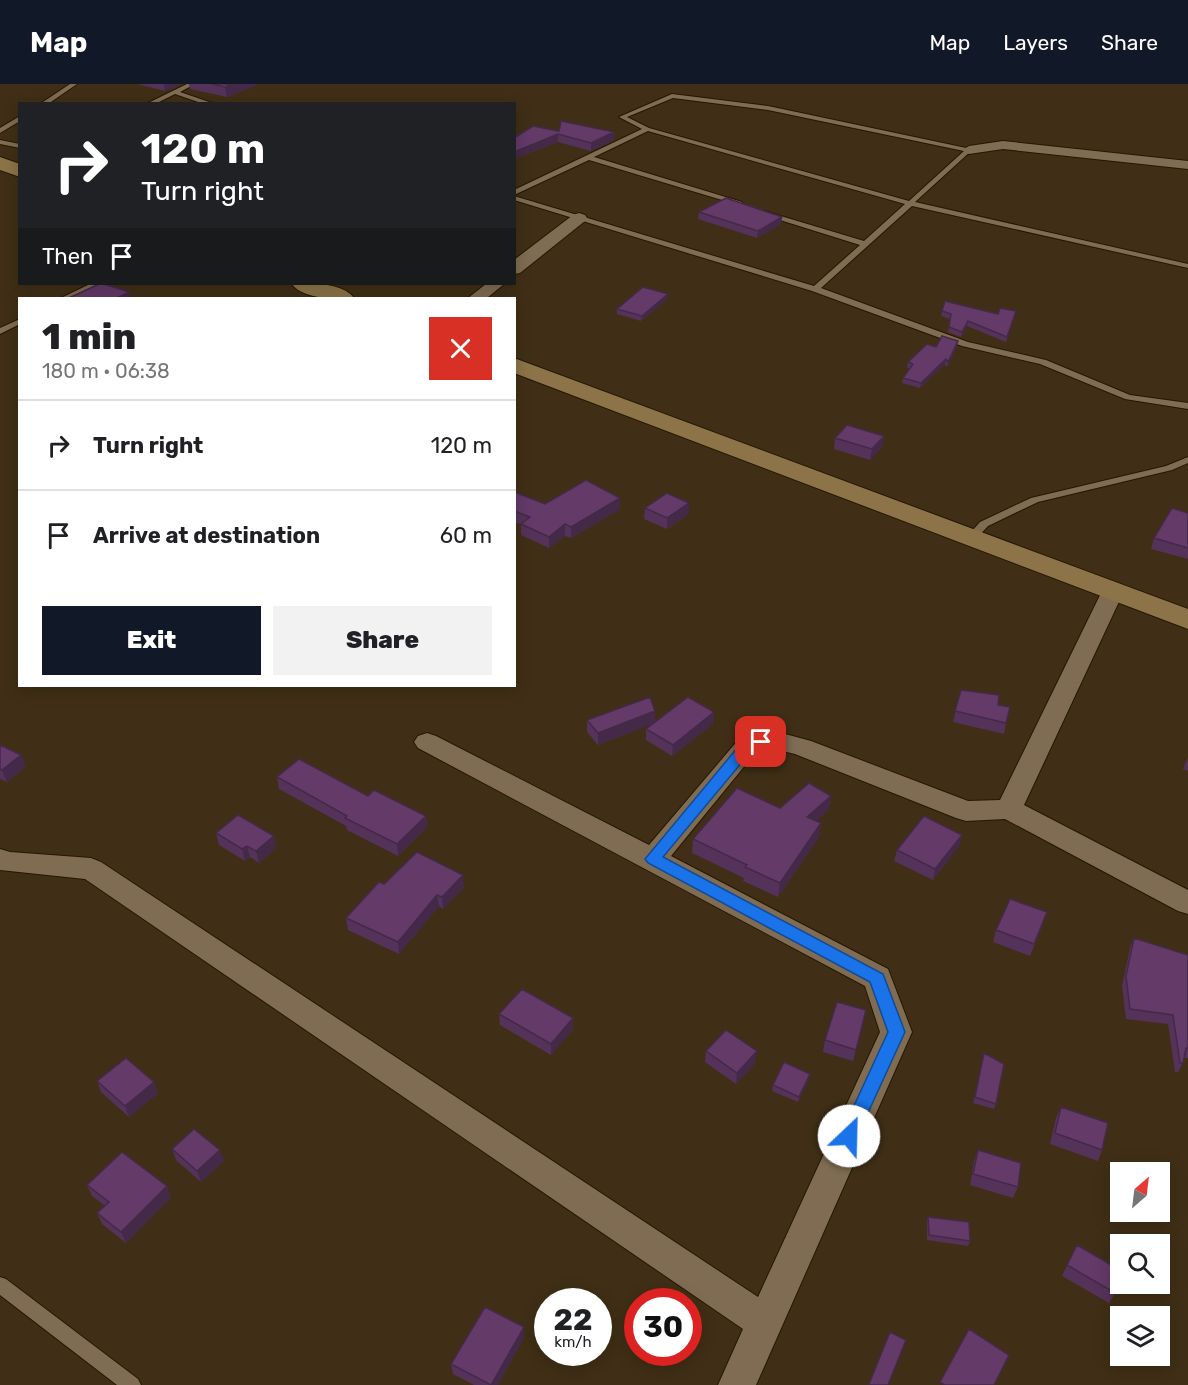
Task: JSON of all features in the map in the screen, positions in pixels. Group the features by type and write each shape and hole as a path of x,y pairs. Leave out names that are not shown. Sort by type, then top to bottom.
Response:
{"main road":[{"path":"0,163 18,170"},
{"path":"306,285 339,297"},
{"path":"516,366 1188,620"}],"street":[{"path":"969,150 1003,145 1188,165"},
{"path":"516,267 579,218"},
{"path":"477,297 495,285"},
{"path":"1009,809 1113,591"},
{"path":"653,859 748,745 774,740 802,747 966,811 1009,809 1188,903"},
{"path":"427,742 877,978 896,1032 737,1385"},
{"path":"0,859 8,862 91,869 764,1322"}],"lane":[{"path":"46,102 74,84"},
{"path":"153,102 192,84"},
{"path":"174,92 206,102"},
{"path":"969,150 768,108 672,96 622,117 647,129 909,203 1188,266"},
{"path":"0,131 18,119"},
{"path":"516,192 591,158 647,129"},
{"path":"0,142 18,146"},
{"path":"815,289 969,150"},
{"path":"591,158 751,208"},
{"path":"516,199 815,289 965,344 1043,362 1128,397 1188,406"},
{"path":"763,212 866,244"},
{"path":"67,297 93,285"},
{"path":"0,331 18,322"},
{"path":"970,538 984,524 1035,500 1169,468 1188,460"},
{"path":"0,1285 132,1385"}],"building":[{"path":"211,84 232,84 225,87"},
{"path":"561,121 614,132 591,143 558,134 516,151 516,137 533,126 559,131"},
{"path":"726,198 782,217 758,231 699,212"},
{"path":"97,285 107,285 129,292 119,297 71,297"},
{"path":"643,287 668,294 642,316 617,309"},
{"path":"945,301 998,314 1000,308 1016,311 1007,337 968,321 962,332 949,327 951,314 942,311"},
{"path":"942,336 958,341 948,362 946,359 921,383 903,378 913,364 908,362 927,344 936,347"},
{"path":"847,425 884,436 872,449 835,438"},
{"path":"586,480 620,498 571,527 565,524 549,537 521,524 530,517 516,512 516,493 545,504"},
{"path":"667,493 689,503 667,518 645,508"},
{"path":"1172,508 1188,513 1188,548 1154,538"},
{"path":"961,690 999,695 998,705 1010,707 1006,723 955,711"},
{"path":"650,697 655,711 598,733 587,720"},
{"path":"688,697 714,712 673,745 646,729"},
{"path":"0,745 21,755 2,770 0,769"},
{"path":"299,759 368,796 374,790 426,816 397,844 345,818 347,816 277,777"},
{"path":"809,783 831,796 807,817 821,823 780,883 693,839 737,788 780,808"},
{"path":"238,815 274,836 256,851 247,846 242,849 216,833"},
{"path":"924,816 962,835 935,869 897,850"},
{"path":"417,852 463,875 442,897 437,895 398,942 346,918 379,882 384,884"},
{"path":"1010,899 1047,912 1034,944 996,930"},
{"path":"1134,938 1188,955 1188,1048 1186,1048 1183,1063 1180,1063 1173,1015 1130,1009 1126,976"},
{"path":"522,989 573,1018 551,1044 499,1014"},
{"path":"837,1002 866,1010 856,1050 825,1040"},
{"path":"726,1030 757,1051 737,1073 706,1051"},
{"path":"984,1053 1004,1064 996,1104 975,1097"},
{"path":"126,1058 154,1082 125,1106 97,1081"},
{"path":"784,1062 810,1074 799,1097 773,1085"},
{"path":"1061,1107 1108,1123 1102,1150 1055,1133"},
{"path":"194,1129 220,1150 197,1171 172,1149"},
{"path":"978,1150 1021,1163 1018,1187 973,1174"},
{"path":"122,1152 167,1186 121,1232 97,1213 109,1202 87,1185"},
{"path":"928,1217 969,1222 970,1241 929,1235"},
{"path":"1077,1245 1110,1264 1110,1290 1067,1265"},
{"path":"485,1307 524,1327 491,1385 451,1364"},
{"path":"969,1329 1009,1355 994,1385 945,1385 940,1382"},
{"path":"890,1332 906,1340 888,1385 871,1385 869,1384"}],"route":[{"path":"761,742 748,745 653,859 877,978 896,1032 849,1136"}]}
